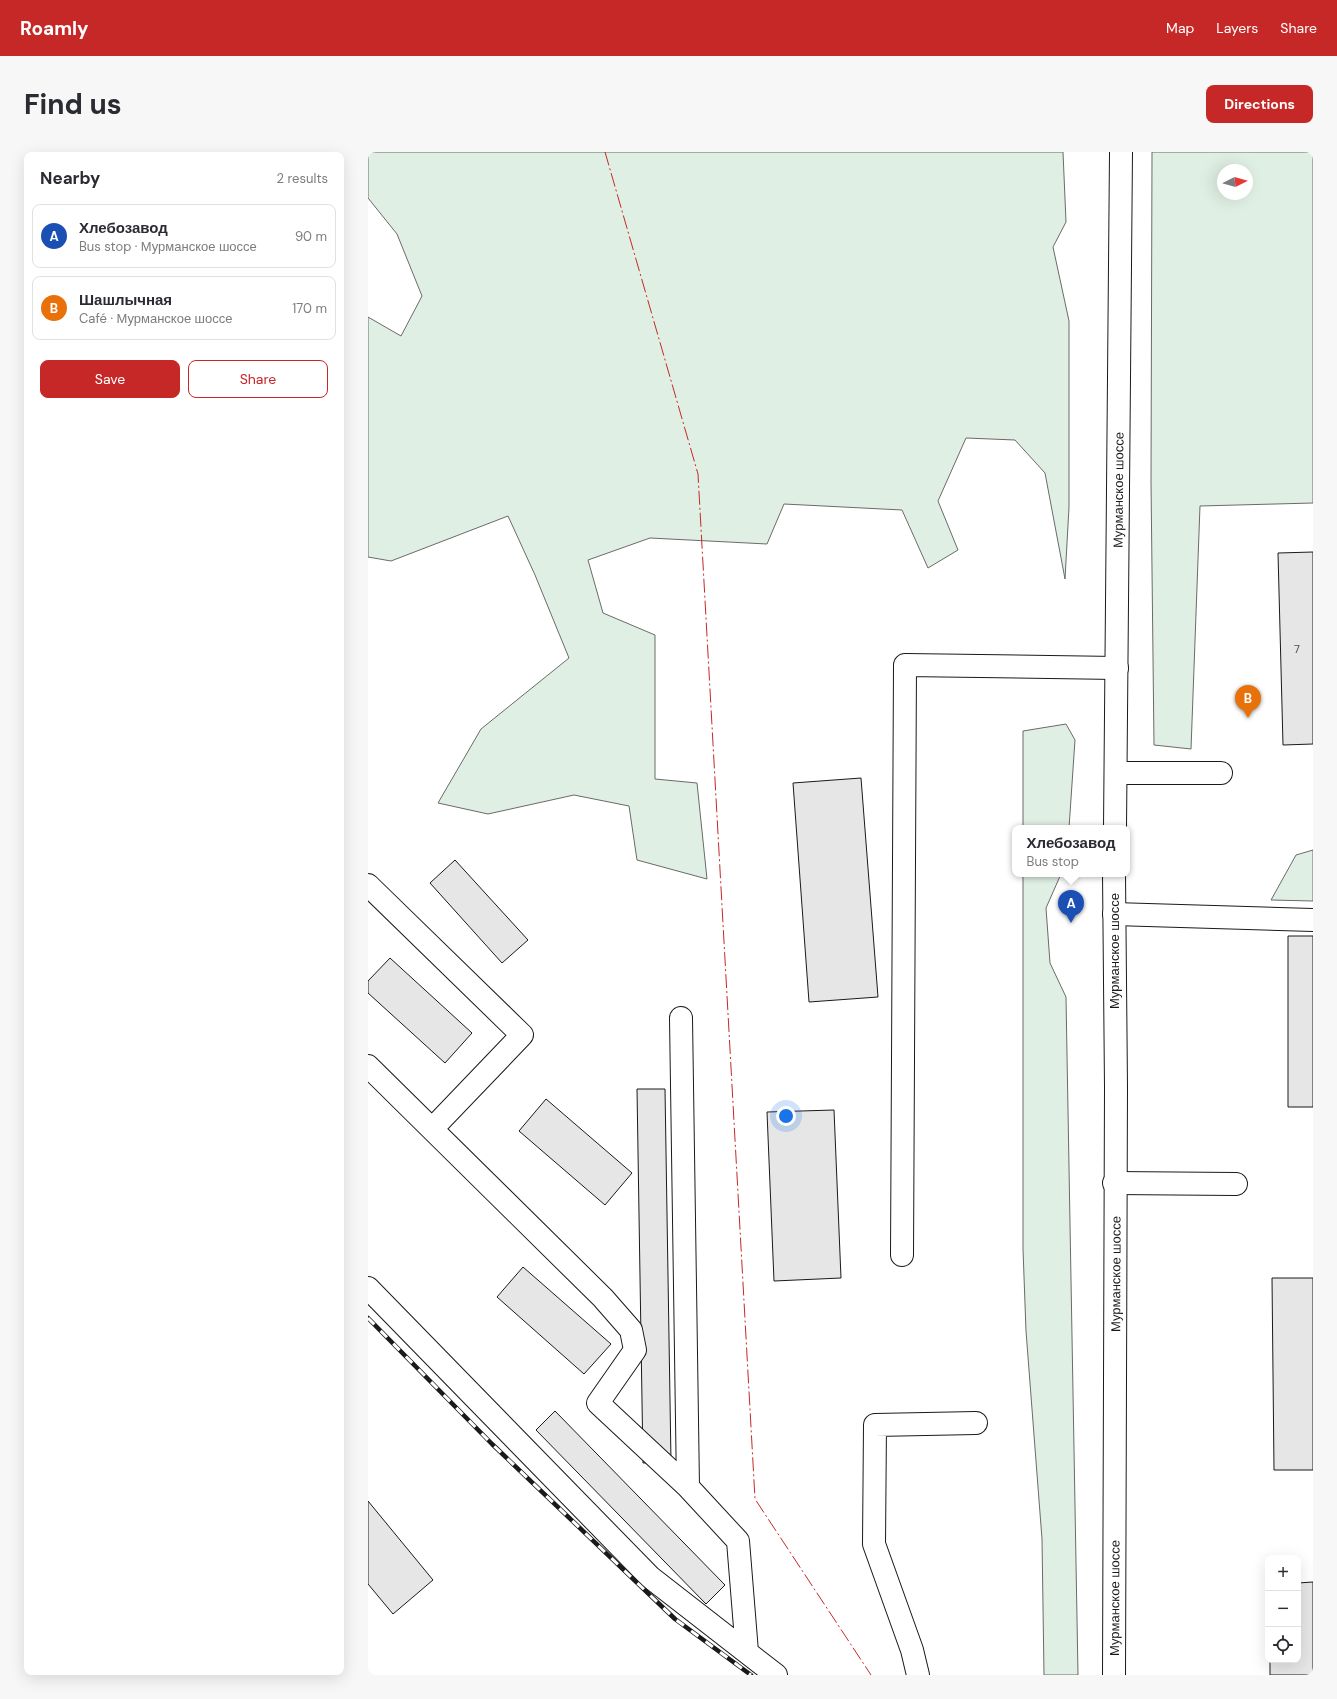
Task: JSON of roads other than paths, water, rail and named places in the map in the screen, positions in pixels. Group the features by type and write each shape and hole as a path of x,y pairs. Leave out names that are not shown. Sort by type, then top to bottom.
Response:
{"main road":[{"name":"Мурманское шоссе","path":"1115,825 1121,152"},
{"path":"902,1255 905,665 1117,668"},
{"path":"1116,773 1221,773"},
{"name":"Мурманское шоссе","path":"1114,877 1116,1087 1114,1183 1114,1675"},
{"path":"368,885 522,1035 432,1129"},
{"path":"1114,914 1313,920"},
{"path":"681,1018 688,1487"},
{"path":"368,1066 603,1298 631,1330 635,1350 598,1403 688,1487 738,1540 746,1652"},
{"path":"1114,1183 1236,1184"},
{"path":"368,1288 650,1577 776,1675"},
{"path":"918,1675 912,1650 874,1544 875,1425 976,1423"}],"railway":[{"path":"368,1318 492,1444 675,1619 751,1675"}],"place":[{"name":"Шашлычная","path":"1248,718"},
{"name":"Хлебозавод","path":"1071,923"}]}
